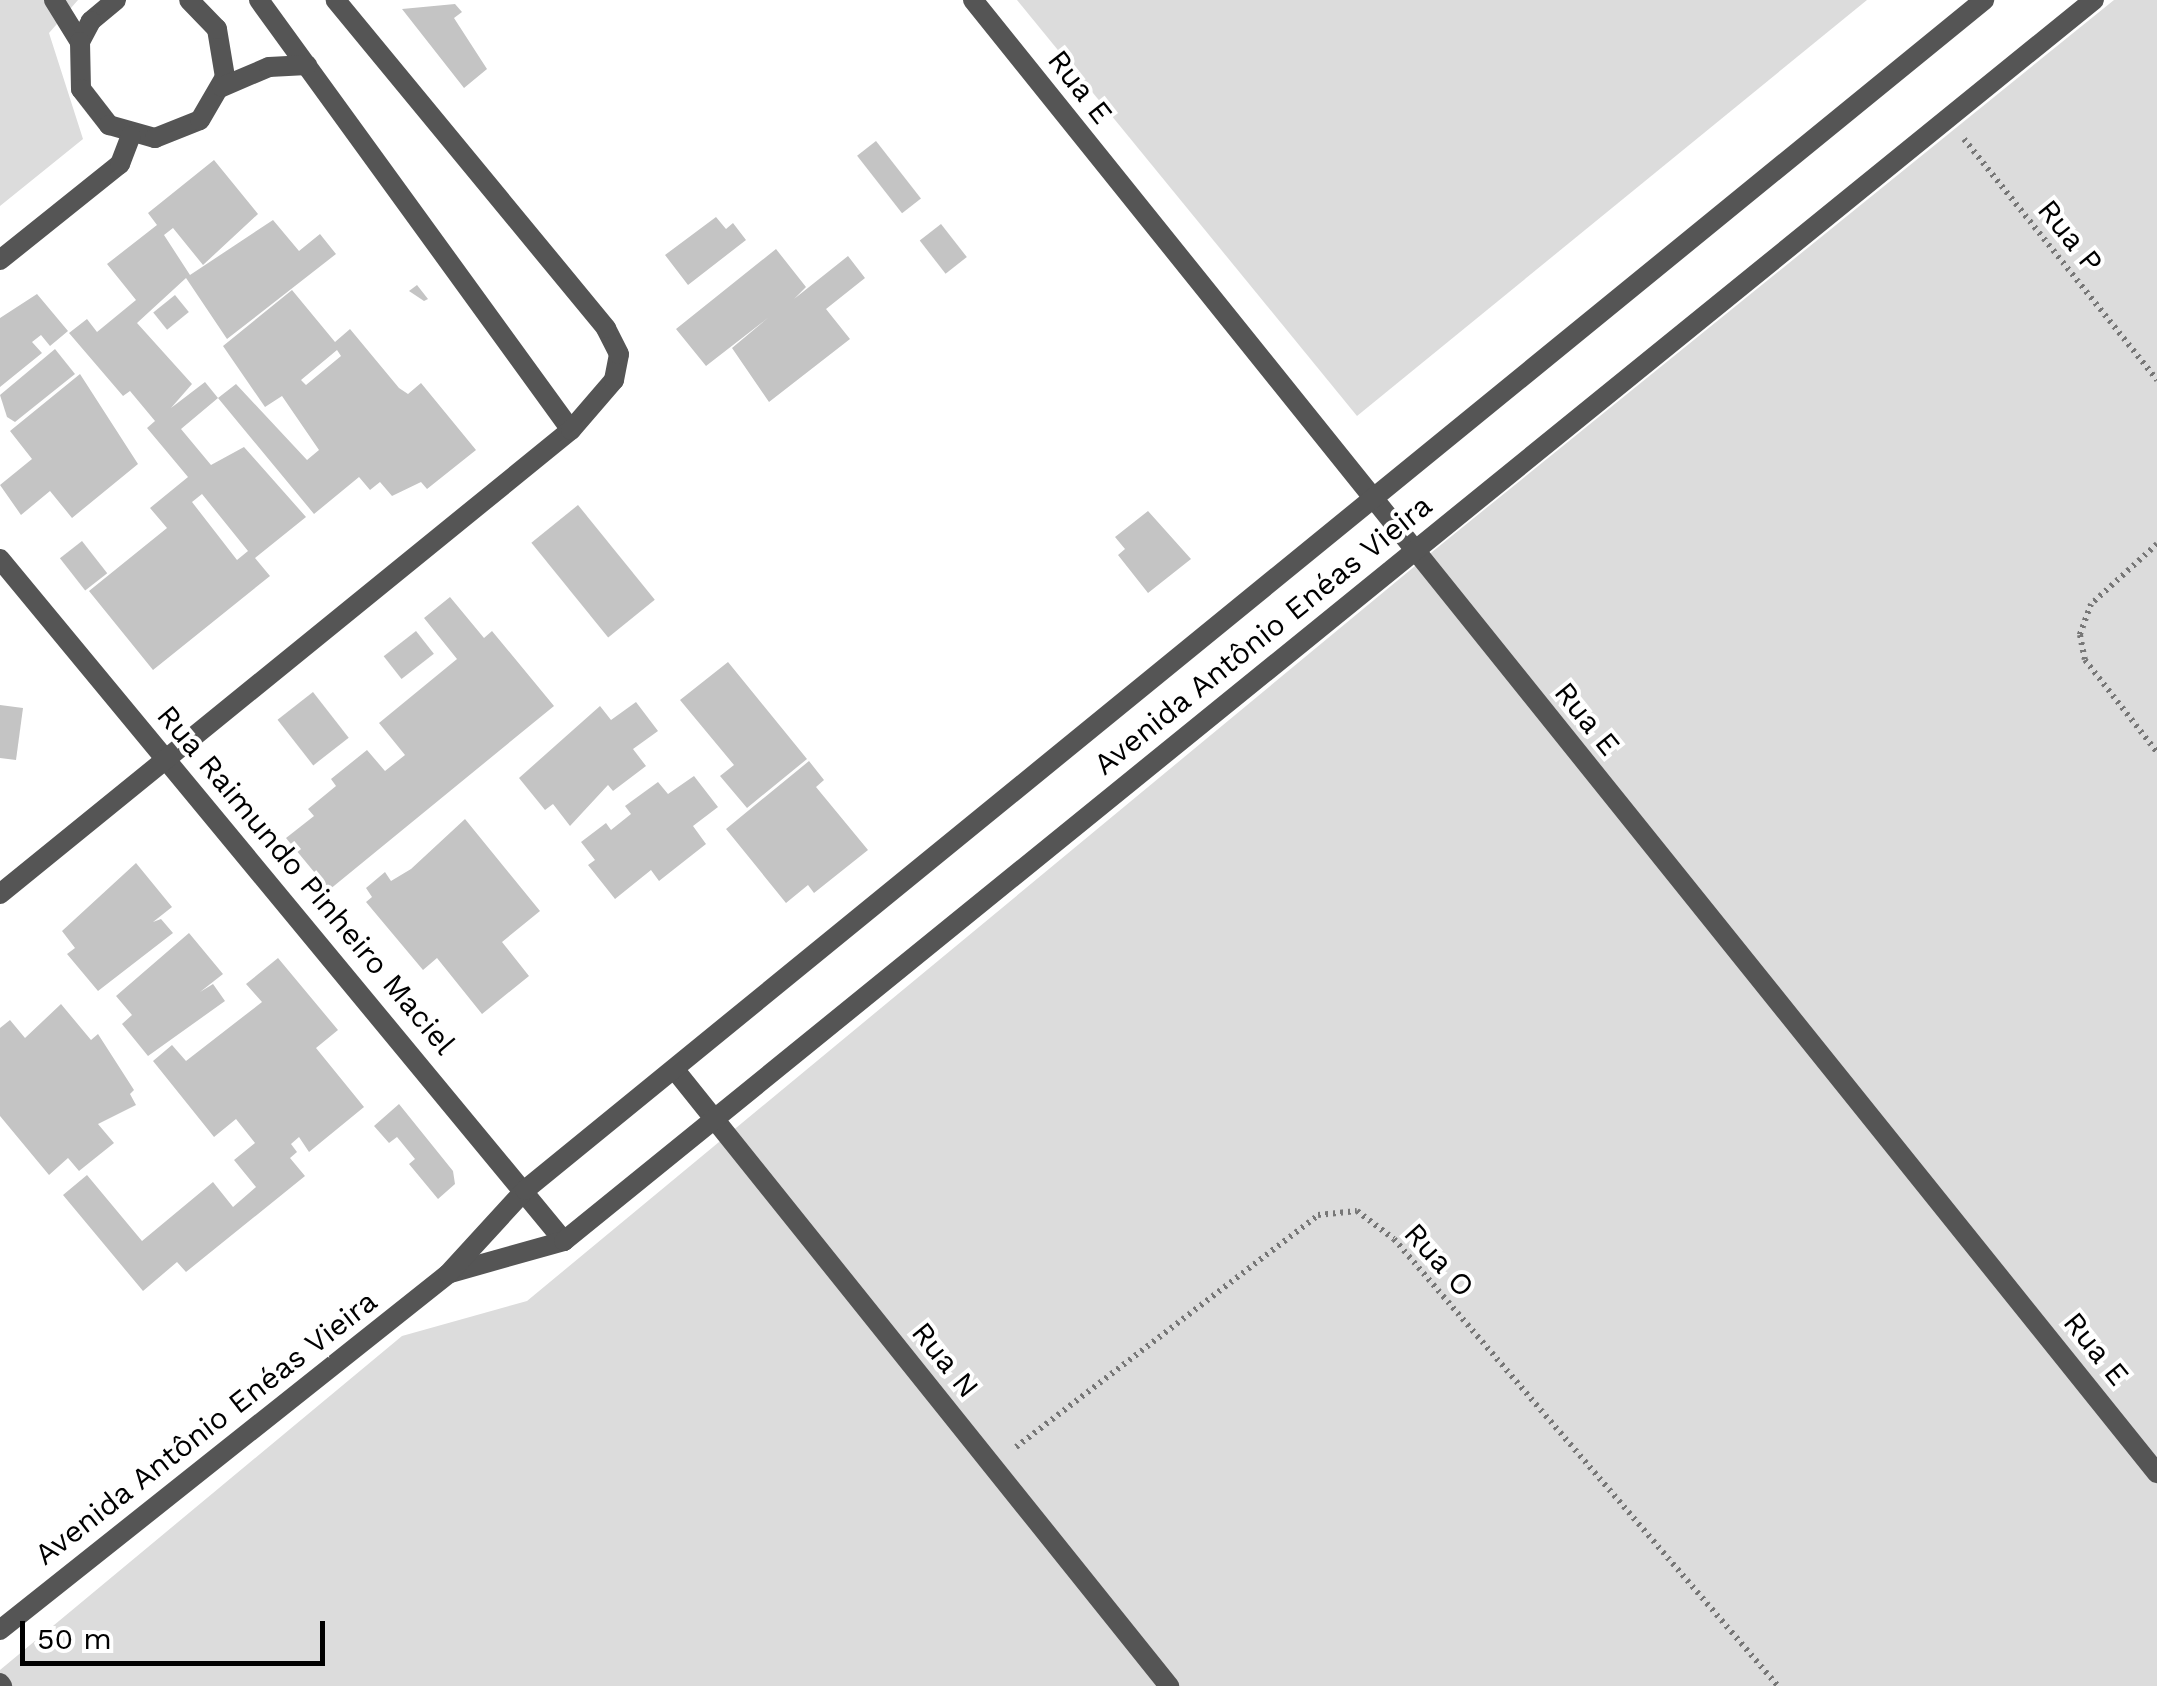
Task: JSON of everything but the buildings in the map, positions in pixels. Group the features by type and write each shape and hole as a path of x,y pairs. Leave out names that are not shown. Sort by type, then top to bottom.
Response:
{"street":[{"path":"54,0 80,42"},
{"path":"109,1 80,42 77,66 92,110 131,136 180,133 200,120 222,86 226,52 218,28 189,0"},
{"path":"260,0 572,430"},
{"path":"0,894 572,430 600,401 618,369 606,328 336,0"},
{"name":"Rua E","path":"973,0 1370,501 2157,1472"},
{"name":"Avenida Antônio Enéas Vieira","path":"0,1630 448,1274 525,1190 1984,0"},
{"name":"Avenida Antônio Enéas Vieira","path":"448,1274 564,1240 716,1123 2094,0"},
{"path":"222,86 269,67 307,65"},
{"path":"0,260 120,164 131,136"},
{"name":"Rua Raimundo Pinheiro Maciel","path":"0,559 564,1240"},
{"name":"Rua N","path":"675,1070 1169,1686"}],"path":[{"name":"Rua P","path":"1948,119 2157,380"},
{"path":"2157,544 2091,604 2080,635 2085,660 2157,752"},
{"name":"Rua O","path":"991,1466 1318,1215 1358,1211 1394,1239 1778,1686"}],"shaded area":[{"path":"0,0 78,0 49,33 83,139 0,206"},
{"path":"1017,0 1867,0 1357,416"},
{"path":"2114,0 2157,0 2157,1686 0,1686 0,1670 402,1336 527,1301 1432,552"}]}
